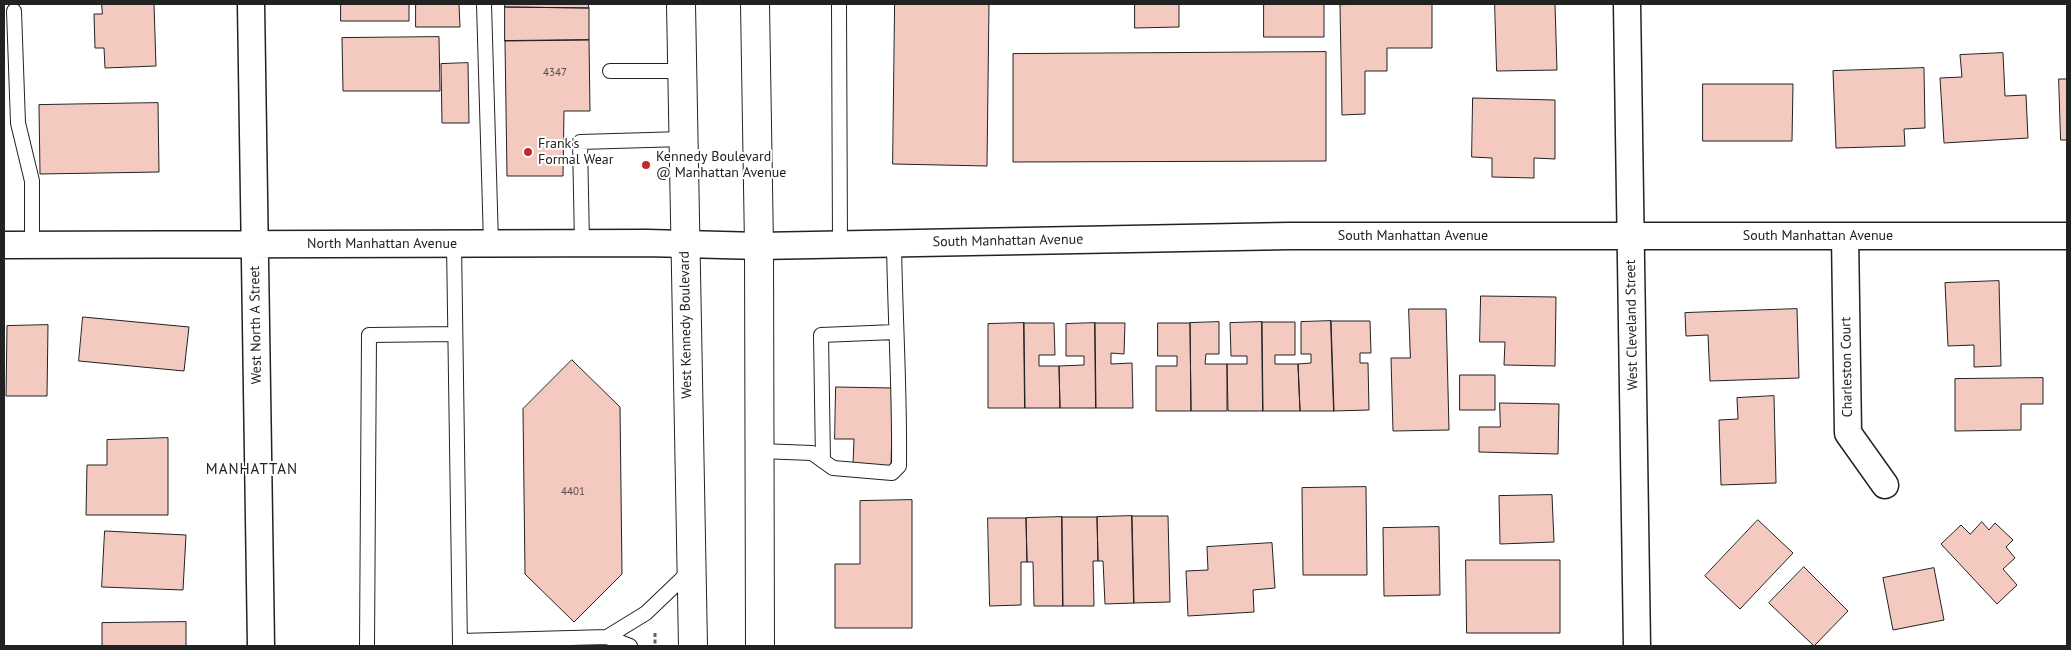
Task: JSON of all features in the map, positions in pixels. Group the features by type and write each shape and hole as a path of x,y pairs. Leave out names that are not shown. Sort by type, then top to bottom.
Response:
{"main road":[{"name":"West Kennedy Boulevard","path":"681,4 682,139 693,646"},
{"path":"755,4 759,246 760,646"}],"street":[{"name":"West North A Street","path":"251,4 261,646"},
{"name":"West Cleveland Street","path":"1628,4 1637,646"},
{"name":"South Manhattan Avenue","path":"759,246 1289,236 2067,236"},
{"name":"Charleston Court","path":"1845,236 1848,433 1885,486"},
{"name":"North Manhattan Avenue","path":"4,244 684,243 759,246"}],"lane":[{"path":"484,4 491,243"},
{"path":"839,4 840,245"},
{"path":"14,11 18,123 32,181 32,244"},
{"path":"610,72 682,71"},
{"path":"582,243 580,142 682,139"},
{"path":"760,451 812,454 833,468 892,473 899,466 900,397 895,332 894,243"},
{"path":"454,244 460,644 607,637 630,646"},
{"path":"823,461 821,335 895,332"},
{"path":"367,646 369,335 455,334"},
{"path":"607,637 646,614 692,570"}],"building":[{"path":"102,4 154,4 156,66 105,68 104,48 95,48 94,14 102,14"},
{"path":"341,4 409,4 409,21 341,21"},
{"path":"416,4 459,4 460,27 416,27"},
{"path":"505,4 588,4 589,8 505,7"},
{"path":"895,4 989,4 987,166 893,164"},
{"path":"1135,4 1179,4 1179,27 1135,28"},
{"path":"1264,4 1324,4 1324,37 1264,37"},
{"path":"1432,4 1432,48 1387,48 1387,71 1365,71 1365,114 1342,115 1340,5"},
{"path":"1495,4 1555,4 1557,70 1497,71"},
{"path":"505,7 589,8 589,40 505,41"},
{"path":"439,37 440,91 343,91 342,38"},
{"path":"589,40 590,111 564,111 563,176 507,176 505,41"},
{"path":"1326,52 1326,161 1013,162 1013,54"},
{"path":"2003,53 2005,96 2026,95 2028,138 1944,143 1940,78 1962,77 1960,55"},
{"path":"468,63 469,123 442,123 441,64"},
{"path":"1924,68 1925,128 1904,129 1905,146 1836,148 1833,71"},
{"path":"2059,79 2067,79 2067,140 2061,140"},
{"path":"1703,84 1793,84 1792,141 1703,141"},
{"path":"1473,98 1555,100 1555,159 1534,158 1534,178 1492,177 1492,158 1472,157"},
{"path":"158,103 159,172 40,174 39,105"},
{"path":"1999,281 2001,366 1974,367 1974,345 1948,346 1945,283"},
{"path":"1481,296 1556,297 1555,366 1504,365 1505,342 1480,342"},
{"path":"1409,309 1446,309 1449,430 1393,431 1391,358 1410,358"},
{"path":"1797,309 1799,378 1710,381 1708,335 1686,336 1685,313"},
{"path":"83,317 189,327 184,371 79,361"},
{"path":"1331,321 1334,411 1300,411 1298,364 1311,363 1311,354 1301,354 1301,322"},
{"path":"1331,321 1370,321 1371,353 1360,353 1360,363 1368,363 1369,410 1334,411"},
{"path":"1219,322 1219,354 1206,354 1205,364 1227,364 1227,411 1191,411 1190,323"},
{"path":"1262,322 1263,411 1228,411 1227,364 1247,364 1247,356 1231,356 1230,323"},
{"path":"1262,322 1295,322 1295,355 1275,355 1275,364 1298,364 1300,411 1263,411"},
{"path":"1024,323 1025,408 988,408 988,324"},
{"path":"1024,323 1054,323 1055,355 1039,355 1039,366 1059,366 1060,408 1025,408"},
{"path":"1095,323 1096,408 1060,408 1059,366 1084,365 1084,356 1066,356 1066,324"},
{"path":"1095,323 1125,323 1124,354 1111,353 1111,364 1132,363 1133,408 1096,408"},
{"path":"1158,323 1190,323 1191,411 1156,411 1156,366 1177,366 1177,356 1158,356"},
{"path":"48,325 47,396 6,396 7,326"},
{"path":"572,360 620,407 622,574 574,622 525,574 523,409"},
{"path":"1460,375 1495,375 1495,410 1460,410"},
{"path":"2043,378 2043,404 2021,404 2021,430 1955,431 1955,379"},
{"path":"836,387 893,388 891,466 853,465 854,439 835,439"},
{"path":"1774,396 1776,483 1721,485 1719,420 1738,419 1737,398"},
{"path":"1500,403 1559,404 1558,454 1479,452 1479,427 1500,427"},
{"path":"168,438 168,515 86,515 87,465 107,465 107,440"},
{"path":"1366,487 1367,575 1303,575 1302,488"},
{"path":"1552,495 1554,542 1500,544 1499,496"},
{"path":"912,500 912,628 835,628 835,564 860,564 860,501"},
{"path":"1132,516 1134,603 1105,604 1103,561 1098,561 1097,517"},
{"path":"1132,516 1168,516 1170,602 1134,603"},
{"path":"1062,517 1063,606 1034,606 1033,562 1027,562 1026,518"},
{"path":"1062,517 1097,517 1098,561 1093,561 1094,606 1063,606"},
{"path":"988,518 1026,518 1027,562 1021,562 1021,605 990,606"},
{"path":"1758,520 1793,553 1740,609 1705,576"},
{"path":"1982,522 1989,530 1995,523 2013,540 2006,547 2015,558 2003,569 2017,585 1997,604 1941,544 1961,525 1970,534"},
{"path":"1439,527 1440,595 1384,596 1383,528"},
{"path":"105,531 186,535 183,590 102,587"},
{"path":"1272,543 1275,588 1253,590 1254,612 1188,616 1186,571 1208,570 1207,547"},
{"path":"1466,560 1560,560 1560,633 1467,633"},
{"path":"1804,567 1848,611 1814,646 1769,603"},
{"path":"1934,568 1944,620 1893,630 1883,578"},
{"path":"186,622 186,646 102,646 102,623"}],"place":[{"name":"Frank's Formal Wear","path":"528,152"},
{"name":"Kennedy Boulevard @ Manhattan Avenue","path":"646,165"}],"district":[{"name":"MANHATTAN","path":"252,470"}]}
